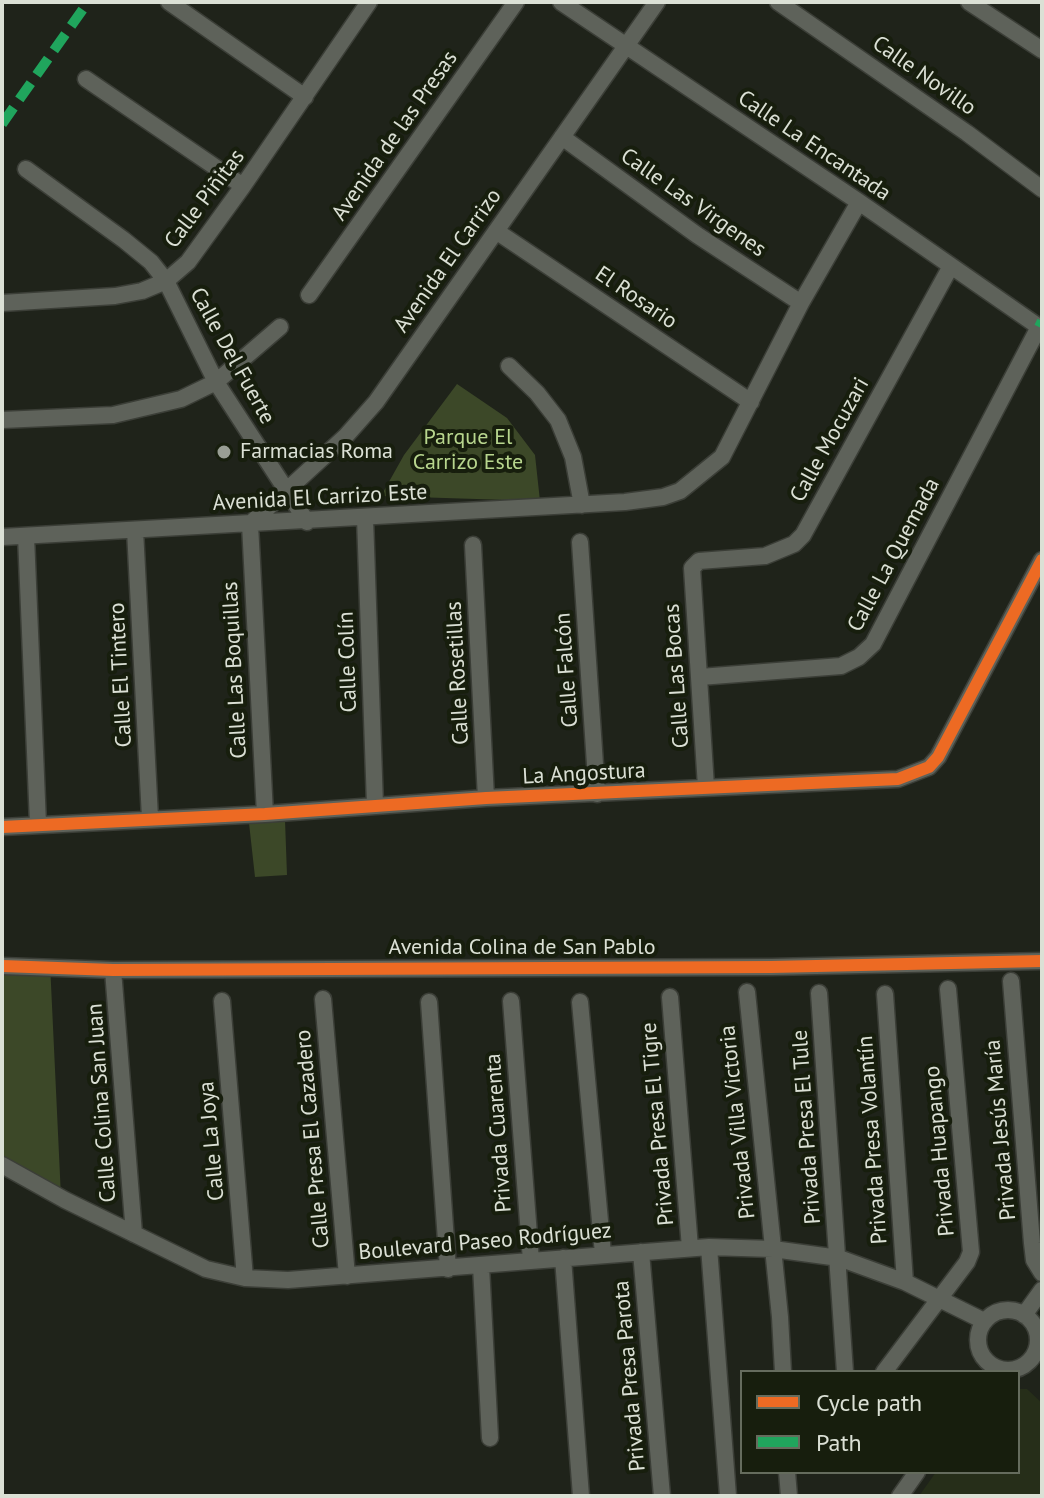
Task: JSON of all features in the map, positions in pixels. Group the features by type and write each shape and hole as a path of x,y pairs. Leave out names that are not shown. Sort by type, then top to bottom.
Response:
{"street":[{"path":"169,2 305,97"},
{"name":"Calle Piñitas","path":"2,303 115,296 142,291 166,281 188,262 369,2"},
{"name":"Avenida de las Presas","path":"309,295 516,2"},
{"name":"Calle La Encantada","path":"561,2 1040,328"},
{"name":"Avenida El Carrizo","path":"250,524 345,437 376,402 657,2"},
{"name":"Calle Novillo","path":"778,2 1042,189"},
{"path":"969,2 1042,50"},
{"path":"86,79 243,186"},
{"name":"Calle Las Virgenes","path":"562,137 697,235 801,303"},
{"name":"Calle Del Fuerte","path":"26,169 151,262 166,281 216,382 307,522"},
{"name":"Avenida El Carrizo Este","path":"2,537 582,505 663,497 680,491 722,457 801,303 859,202"},
{"name":"El Rosario","path":"496,231 751,402"},
{"name":"Calle Mocuzari","path":"695,564 765,556 794,544 803,535 951,266"},
{"path":"2,420 113,415 181,399 216,382 280,327"},
{"name":"Calle La Quemada","path":"700,677 841,666 859,657 873,644 1040,328"},
{"path":"509,366 537,393 558,420 573,457 582,505"},
{"name":"Calle Colín","path":"365,518 375,805"},
{"name":"Calle Las Boquillas","path":"250,524 265,814"},
{"name":"Calle El Tintero","path":"135,530 150,818"},
{"path":"26,536 38,824"},
{"name":"Calle Falcón","path":"580,542 597,794"},
{"name":"Calle Rosetillas","path":"473,545 486,798"},
{"name":"La Angostura","path":"2,827 265,814 486,798 898,779 929,767 938,757 1042,560"},
{"name":"Calle Las Bocas","path":"695,564 692,568 706,787"},
{"name":"Avenida Colina de San Pablo","path":"2,966 113,970 756,968 1042,961"},
{"name":"Calle Colina San Juan","path":"113,970 134,1234"},
{"name":"Privada Jesús María","path":"1011,981 1032,1243 1034,1260 1042,1273"},
{"name":"Privada Huapango","path":"886,1370 967,1262 971,1252 948,989"},
{"name":"Privada Villa Victoria","path":"747,992 783,1370"},
{"name":"Privada Presa El Tule","path":"819,993 845,1370"},
{"name":"Privada Presa Volantín","path":"885,994 905,1282"},
{"name":"Privada Presa El Tigre","path":"670,997 690,1248"},
{"name":"Calle Presa El Cazadero","path":"323,999 347,1276"},
{"name":"Calle La Joya","path":"222,1001 245,1278"},
{"name":"Privada Cuarenta","path":"511,1001 531,1261"},
{"path":"429,1002 448,1269"},
{"path":"580,1002 603,1254"},
{"name":"Boulevard Paseo Rodríguez","path":"2,1165 206,1269 245,1278 288,1280 690,1248 773,1249 839,1258 905,1282 984,1321"},
{"path":"709,1247 728,1496"},
{"name":"Privada Presa Parota","path":"641,1252 662,1496"},
{"path":"563,1258 581,1496"},
{"path":"481,1266 490,1438"},
{"path":"1024,1315 1042,1290"},
{"path":"1003,1310 1024,1315 1033,1323 1037,1333 1038,1358 1010,1370 989,1369 979,1350 978,1340 984,1321 1003,1310"},
{"path":"787,1474 789,1496"},
{"path":"900,1496 916,1474"}],"shaded area":[{"path":"1020,1389 1027,1389 1042,1403 1042,1496 919,1496 935,1474 1020,1474"}],"green space":[{"name":"Parque El Carrizo Este","path":"457,384 507,418 535,455 540,501 381,496 404,455"},
{"path":"285,820 287,875 255,877 249,823"},
{"path":"2,961 50,963 61,1197 2,1166"}],"marked path":[{"path":"2,124 88,2"},
{"path":"1039,327 1042,321"}],"cycle path":[{"path":"2,827 265,814 486,798 898,779 929,767 938,757 1042,560"},
{"path":"2,966 113,970 771,967 1042,961"}],"place":[{"name":"Farmacias Roma","path":"224,452"}]}
